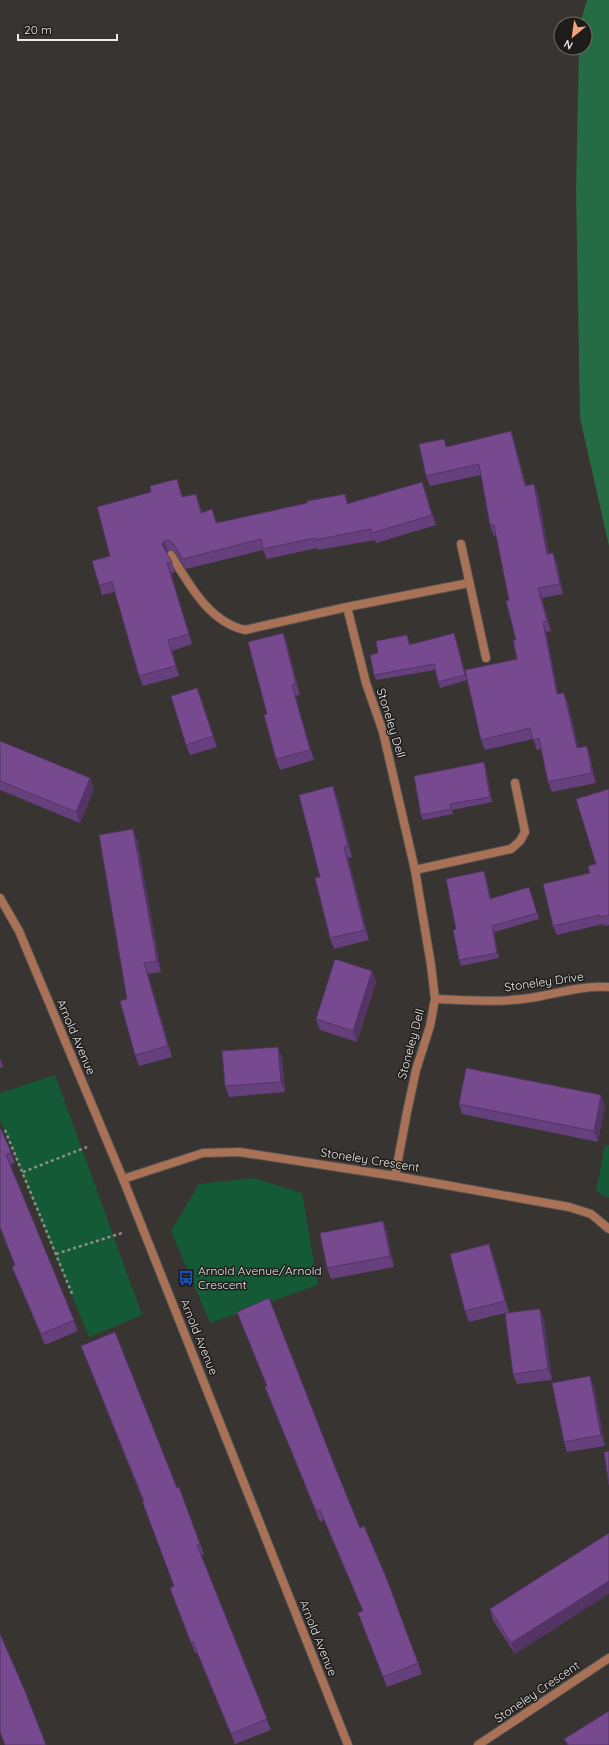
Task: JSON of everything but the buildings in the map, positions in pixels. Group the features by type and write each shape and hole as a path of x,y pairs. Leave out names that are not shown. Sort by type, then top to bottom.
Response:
{"street":[{"path":"461,544 486,658"},
{"path":"171,555 194,592 218,618 232,627 245,630 347,607 469,583"},
{"name":"Stoneley Dell","path":"347,607 366,683 383,732 415,870 431,965 435,999 430,1026 416,1070 395,1176"},
{"path":"415,870 511,849 520,841 526,832 515,783"},
{"name":"Arnold Avenue","path":"0,898 19,932 123,1179 348,1745"},
{"name":"Stoneley Drive","path":"435,999 497,1001 530,998 566,990 609,987"},
{"name":"Stoneley Crescent","path":"123,1179 203,1153 239,1152 395,1176 569,1207 591,1214 609,1230"},
{"name":"Stoneley Crescent","path":"478,1745 609,1658"}],"path":[{"path":"5,1130 73,1296"},
{"path":"23,1172 106,1140"},
{"path":"56,1254 141,1227"}],"green space":[{"path":"587,0 609,0 609,546 580,418 576,189 579,56 593,56 593,16 582,16"},
{"path":"55,1075 142,1315 89,1337 0,1120 0,1093"},
{"path":"605,1145 609,1145 609,1198 596,1191"},
{"path":"253,1178 302,1193 318,1285 210,1323 171,1231 199,1184"}],"place":[{"name":"Arnold Avenue/Arnold Crescent","path":"186,1278"}]}
